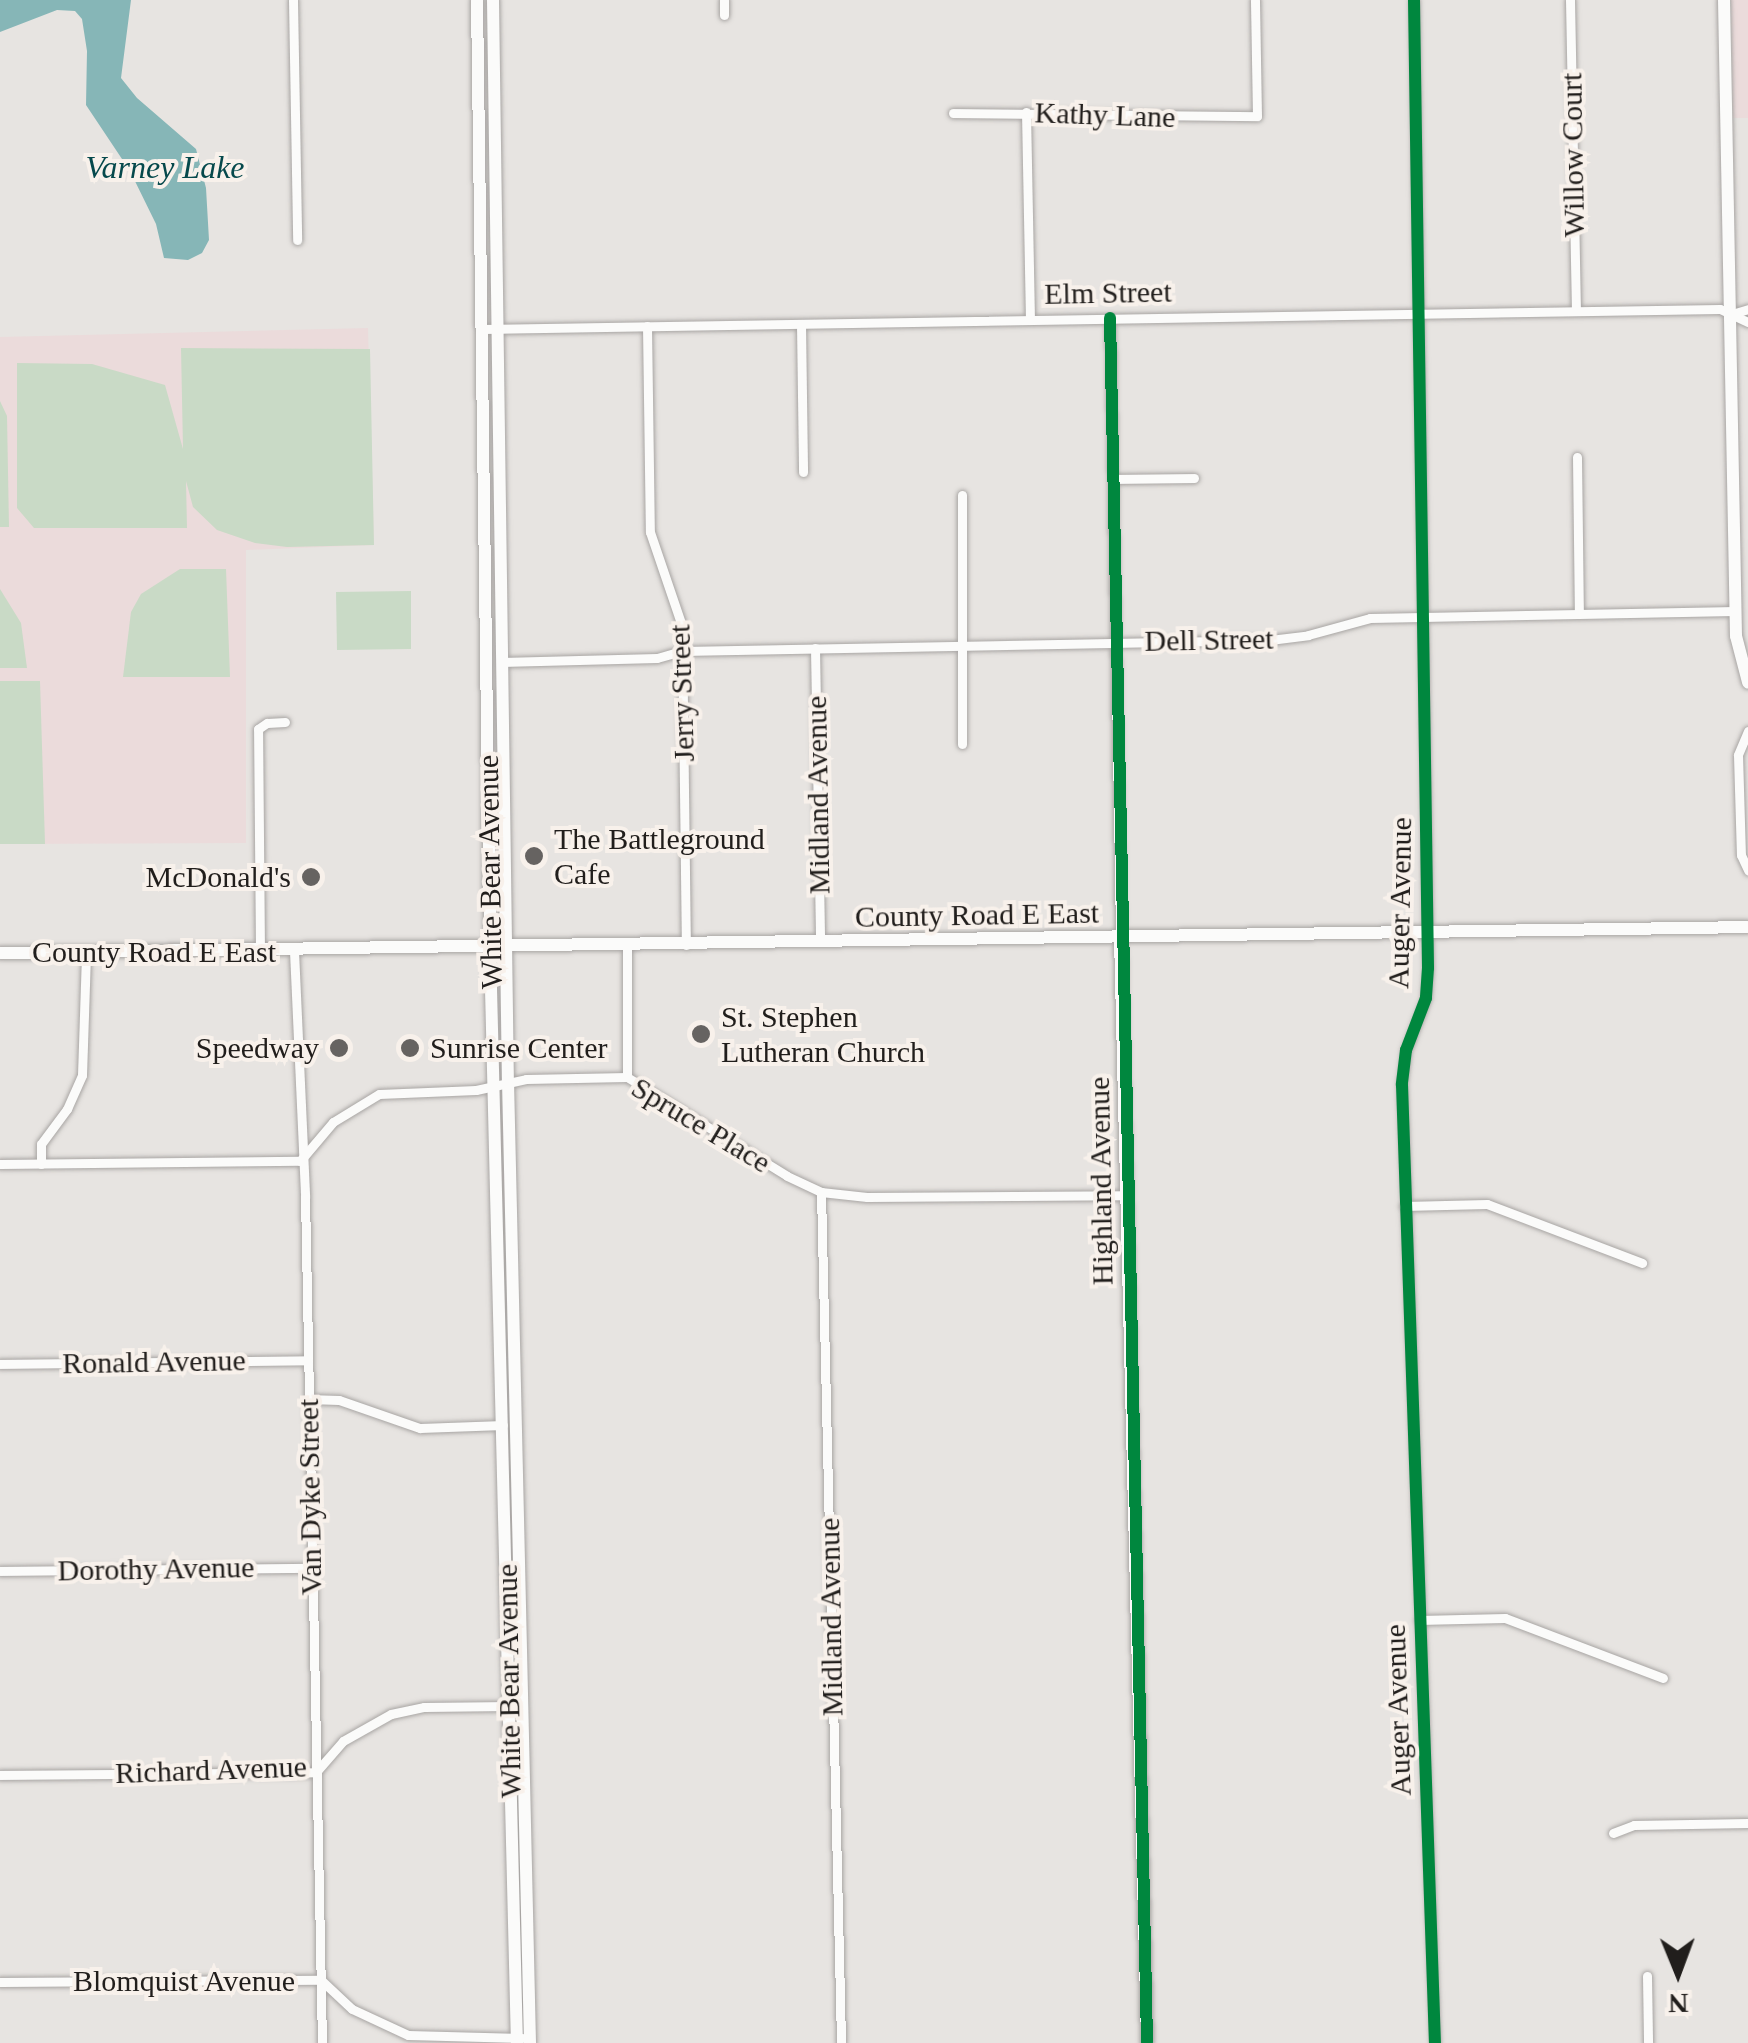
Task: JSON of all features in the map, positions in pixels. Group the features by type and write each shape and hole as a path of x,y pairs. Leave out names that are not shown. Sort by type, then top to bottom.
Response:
{"main road":[{"name":"White Bear Avenue","path":"477,0 502,662 506,948 501,1084"},
{"name":"White Bear Avenue","path":"493,0 490,948 501,1084 524,2041"},
{"path":"1724,0 1735,611 1739,657 1748,682"},
{"name":"County Road E East","path":"0,953 1748,927"},
{"name":"Highland Avenue","path":"1120,938 1147,2043"}],"street":[{"path":"293,0 296,240"},
{"path":"724,0 724,15"},
{"name":"Kathy Lane","path":"954,113 1258,116 1256,0"},
{"name":"Auger Avenue","path":"1414,0 1428,932 1426,998 1406,1050 1402,1085 1435,2043"},
{"name":"Willow Court","path":"1570,0 1576,311"},
{"path":"1026,112 1030,320"},
{"name":"Elm Street","path":"490,329 1720,309 1748,322"},
{"name":"Elm Street","path":"1732,314 1748,309"},
{"name":"Highland Avenue","path":"1110,318 1120,938"},
{"path":"801,324 803,472"},
{"name":"Jerry Street","path":"647,326 650,532 679,608 682,650 686,945"},
{"path":"1577,457 1578,613"},
{"path":"1112,479 1194,478"},
{"path":"962,495 962,744"},
{"name":"Dell Street","path":"502,662 657,658 682,650 1289,639 1370,618 1735,611"},
{"name":"Midland Avenue","path":"816,648 820,942"},
{"path":"260,950 258,728 267,722 285,722"},
{"path":"1748,731 1738,755 1742,854 1748,870"},
{"path":"627,1077 628,946"},
{"name":"Van Dyke Street","path":"294,951 308,1360 322,2043"},
{"path":"41,1164 42,1144 67,1109 82,1076 87,1035 86,952"},
{"name":"Spruce Place","path":"300,1161 332,1122 379,1094 627,1077 786,1176 821,1192 867,1197 1126,1195"},
{"path":"0,1164 300,1161"},
{"name":"Midland Avenue","path":"821,1192 841,2043"},
{"path":"1404,1206 1487,1204 1642,1263"},
{"name":"Ronald Avenue","path":"0,1364 308,1360"},
{"path":"308,1398 339,1400 420,1428 509,1425"},
{"name":"Dorothy Avenue","path":"0,1571 311,1568"},
{"path":"1419,1620 1505,1618 1662,1678"},
{"name":"Richard Avenue","path":"0,1776 316,1772 342,1742 391,1714 424,1707 516,1706"},
{"path":"1613,1833 1634,1826 1748,1823"},
{"path":"1647,1976 1648,2043"},
{"name":"Blomquist Avenue","path":"0,1982 321,1980 352,2008 408,2035 524,2041"}],"shaded area":[{"path":"1731,0 1748,0 1748,118 1733,118"},
{"path":"368,328 374,545 246,550 246,843 0,844 0,337"}],"green space":[{"path":"181,348 370,349 374,545 287,547 255,543 217,530 193,507 186,481 187,528 34,528 17,508 17,363 92,364 165,385 183,449"},
{"path":"0,401 7,416 9,527 0,527"},
{"path":"180,569 226,569 230,677 123,677 131,612 141,594"},
{"path":"0,589 21,623 27,668 0,668"},
{"path":"411,591 411,649 337,650 336,592"},
{"path":"0,681 40,681 45,844 0,844"}],"water":[{"name":"Varney Lake","path":"0,0 131,0 121,78 137,98 196,149 206,188 209,240 202,253 188,260 164,258 156,224 130,171 86,105 87,51 82,19 75,11 57,10 0,32"}],"cycle path":[{"path":"1414,0 1428,968 1426,998 1406,1050 1402,1085 1435,2043"},
{"path":"1110,318 1147,2043"}],"place":[{"name":"The Battleground Cafe","path":"534,856"},
{"name":"McDonald's","path":"311,877"},
{"name":"St. Stephen Lutheran Church","path":"701,1034"},
{"name":"Speedway","path":"339,1048"},
{"name":"Sunrise Center","path":"410,1048"}]}
